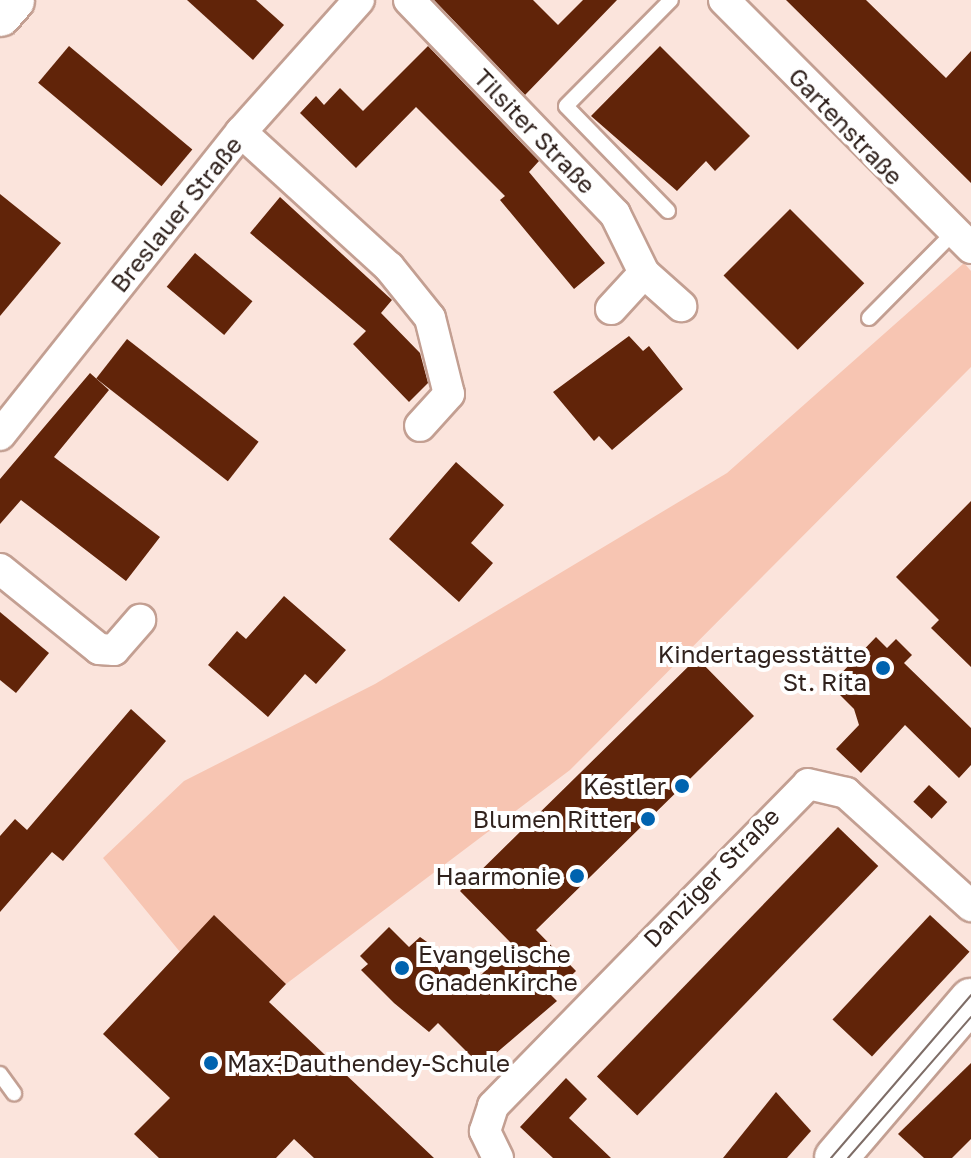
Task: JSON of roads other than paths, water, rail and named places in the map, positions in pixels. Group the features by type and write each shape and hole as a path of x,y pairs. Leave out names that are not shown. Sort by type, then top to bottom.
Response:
{"street":[{"path":"0,15 13,0"},
{"name":"Breslauer Straße","path":"0,435 241,132 359,0"},
{"name":"Tilsiter Straße","path":"409,0 615,214 644,273 681,306"},
{"name":"Gartenstraße","path":"724,0 961,242"},
{"path":"241,132 389,267 430,318 449,394 420,426"},
{"path":"611,309 644,273"},
{"path":"0,569 99,649 114,650 140,620"},
{"name":"Danziger Straße","path":"491,1145 493,1106 808,784 846,793 971,906"},
{"path":"836,1158 971,1000"}],"lane":[{"path":"668,211 566,106 671,0"},
{"path":"869,318 961,242"},
{"path":"0,1074 14,1093"}],"tram line":[{"path":"831,1158 971,995"},
{"path":"848,1158 971,1017"}],"place":[{"name":"Kindertagesstätte St. Rita","path":"883,668"},
{"name":"Kestler","path":"682,786"},
{"name":"Blumen Ritter","path":"648,819"},
{"name":"Haarmonie","path":"577,876"},
{"name":"Evangelische Gnadenkirche","path":"402,968"},
{"name":"Max-Dauthendey-Schule","path":"211,1063"}]}
